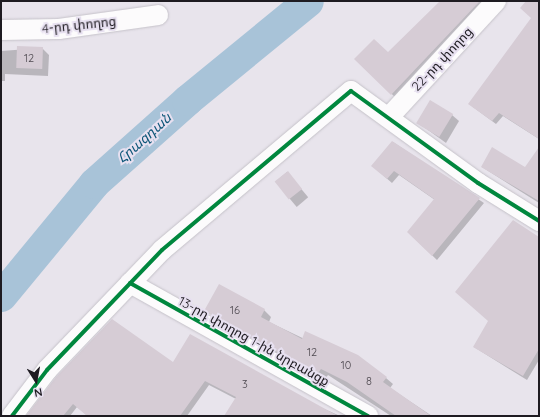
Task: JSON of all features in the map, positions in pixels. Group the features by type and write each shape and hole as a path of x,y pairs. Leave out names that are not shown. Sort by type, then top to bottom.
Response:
{"street":[{"name":"22-րդ փողոց","path":"389,117 496,1"},
{"name":"4-րդ փողոց","path":"1,30 59,29 158,15"},
{"path":"12,416 47,370 162,250 351,91 389,117 478,183 539,221"},
{"name":"13-րդ փողոց 1-ին նրբանցք","path":"130,283 342,410 368,416"}],"building":[{"path":"440,1 480,1 391,95 354,59 374,39 388,52"},
{"path":"526,1 539,1 539,139 499,113 492,121 468,104 531,18 520,8"},
{"path":"17,46 43,47 42,69 16,68"},
{"path":"430,100 453,114 439,137 416,123"},
{"path":"392,141 480,198 432,256 407,232 434,199 394,171 387,179 371,166"},
{"path":"492,147 525,167 539,147 539,201 481,167"},
{"path":"288,171 302,189 289,200 275,181"},
{"path":"513,220 539,237 539,349 523,376 473,347 488,321 455,292"},
{"path":"219,284 265,309 261,317 302,339 305,331 358,355 387,377 383,382 431,416 396,416 347,382 321,369 318,373 299,364 204,311"},
{"path":"112,319 173,362 190,334 338,416 224,416 236,397 205,381 180,416 87,416 73,404 63,416 26,416 56,377"}],"waterway":[{"name":"Հրազդան","path":"1,296 94,183 187,100 308,1"}],"cycle path":[{"path":"12,416 47,370 162,250 351,91 478,183 539,221"},
{"path":"130,283 368,416"}]}
